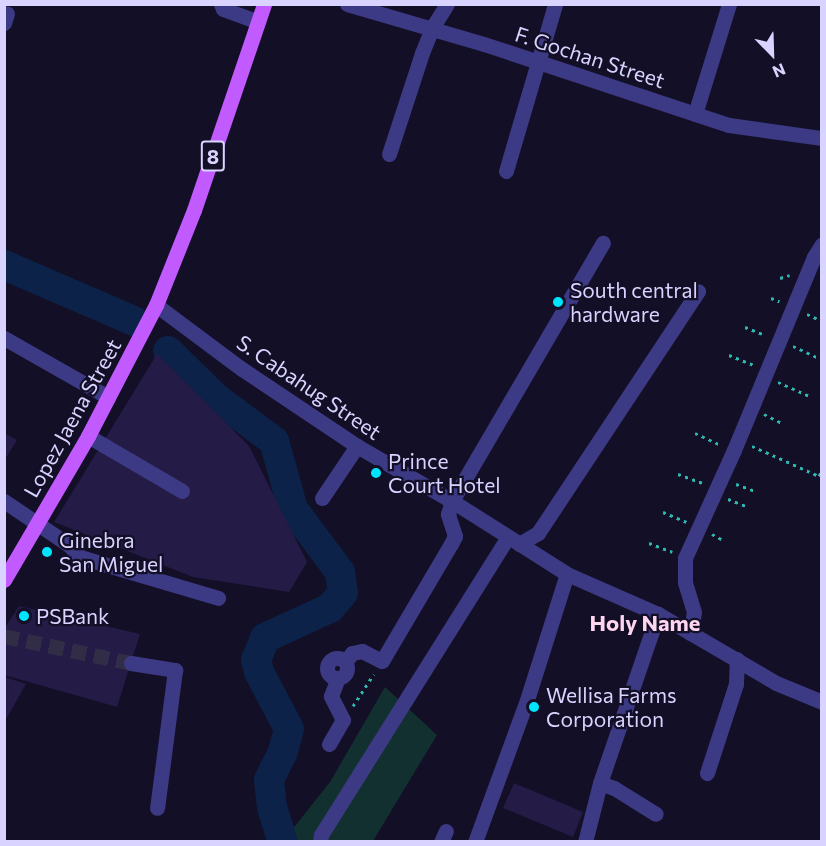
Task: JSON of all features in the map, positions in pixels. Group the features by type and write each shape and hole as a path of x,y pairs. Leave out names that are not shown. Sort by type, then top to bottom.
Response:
{"main road":[{"name":"8","path":"153,312 194,210 264,4"},
{"name":"Lopez Jaena Street","path":"4,580 88,436 153,312"}],"street":[{"path":"221,4 223,9 258,22"},
{"name":"F. Gochan Street","path":"347,4 432,28 729,125 822,138"},
{"path":"389,154 432,28 447,4"},
{"path":"694,114 729,4"},
{"path":"506,171 538,62 550,6"},
{"path":"329,744 344,720 331,696 338,678 329,674 328,664 336,657 346,661 352,653 362,651 382,662 455,536 448,514 452,501 603,243"},
{"path":"690,633 694,612 686,582 685,558 752,408 814,256 822,244"},
{"path":"320,842 321,835 513,541 538,533 698,291"},
{"name":"S. Cabahug Street","path":"153,312 357,446 452,501 567,574 658,614 776,683 822,702"},
{"path":"4,338 108,396"},
{"path":"88,436 182,490"},
{"path":"322,498 357,446"},
{"path":"4,501 22,511 37,525 69,545 80,557 218,598"},
{"path":"475,842 526,703 567,574"},
{"path":"585,842 600,783 658,614"},
{"path":"707,773 736,684 737,659"},
{"path":"131,663 175,670 157,808"},
{"path":"600,783 614,788 656,814"}],"path":[{"path":"752,408 784,424"},
{"path":"695,433 736,445 819,476 822,470"},
{"path":"678,474 755,491"},
{"path":"649,543 685,558"},
{"path":"344,720 382,662"}],"green space":[{"path":"385,687 437,735 373,841 289,842 291,831 330,782"}],"building":[{"path":"157,354 249,446 307,562 289,592 193,577 54,522"},
{"path":"4,433 17,440 4,461"},
{"path":"19,606 140,634 117,707 4,675 4,629"},
{"path":"5,677 26,684 5,721"},
{"path":"514,783 583,812 573,837 503,808"}],"waterway":[{"path":"4,265 134,321"},
{"path":"168,351 216,398 274,441 293,509 340,572 343,593 330,608 265,638 256,660 259,672 289,729 283,752 269,780 272,807 283,842"}],"tunnel":[{"path":"4,636 131,663"}],"place":[{"name":"South central hardware","path":"558,302"},
{"name":"Prince Court Hotel","path":"376,473"},
{"name":"Ginebra San Miguel","path":"47,552"},
{"name":"PSBank","path":"24,616"},
{"name":"Wellisa Farms Corporation","path":"534,707"}],"district":[{"name":"Holy Name","path":"645,623"}]}
